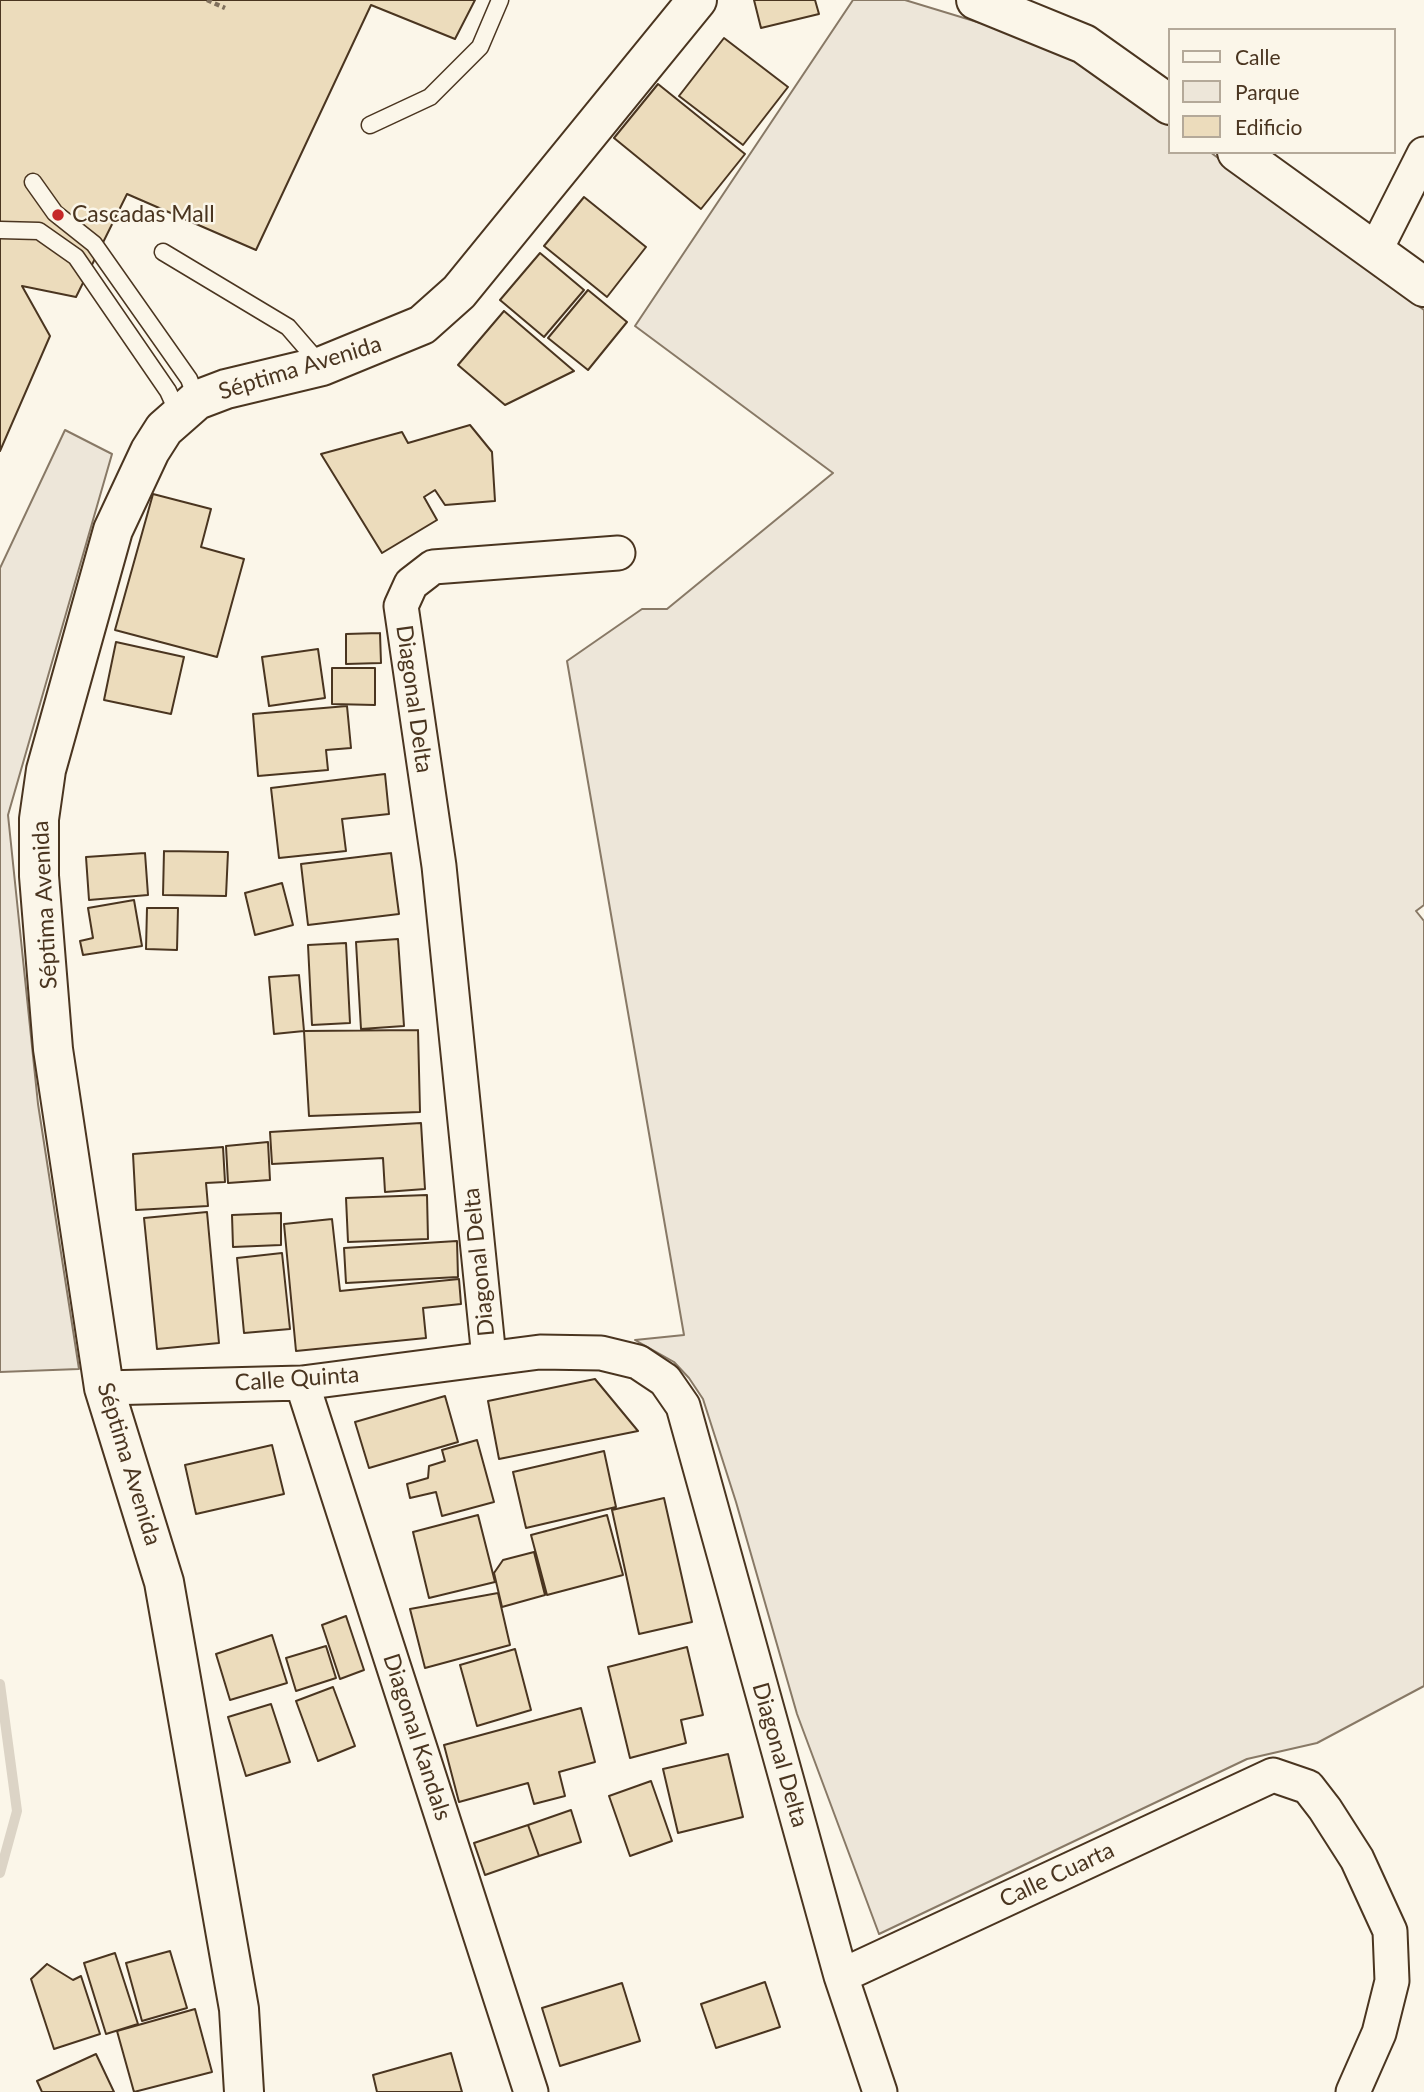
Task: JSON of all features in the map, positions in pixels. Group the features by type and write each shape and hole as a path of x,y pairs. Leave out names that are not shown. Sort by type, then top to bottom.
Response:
{"street":[{"name":"Séptima Avenida","path":"244,2092 239,2009 164,1582 104,1388 53,1049 39,876 39,819 46,769 113,530 150,451 183,396 226,389 322,366 422,325 459,292 696,0"},
{"path":"976,0 1084,44 1168,104"},
{"path":"1240,154 1424,287"},
{"path":"1375,251 1424,154"},
{"name":"Diagonal Delta","path":"618,553 433,567 411,584 401,606 439,866 489,1358 540,1352 601,1353 638,1362 665,1380 682,1406 841,1976 880,2092"},
{"name":"Calle Quinta","path":"104,1388 302,1382 489,1358"},
{"name":"Diagonal Kandals","path":"302,1382 531,2092"},
{"name":"Calle Cuarta","path":"841,1976 1273,1775 1308,1787 1325,1809 1357,1859 1390,1931 1392,1981 1379,2033 1353,2092"}],"lane":[{"path":"370,125 430,97 480,47 500,0"},
{"path":"33,182 55,213 94,244 183,396"},
{"path":"0,230 39,231 52,226 55,213"},
{"path":"39,231 76,257 183,396"},
{"path":"163,252 288,327 322,366"}],"path":[{"path":"207,0 226,8"}],"green space":[{"path":"853,0 905,0 1043,42 1072,54 1168,122 1168,154 1213,154 1424,310 1424,905 1416,911 1424,921 1424,1686 1317,1743 1247,1759 879,1934 797,1714 736,1502 703,1399 674,1362 635,1340 684,1335 567,661 642,609 667,609 833,473 635,326"},
{"path":"65,430 112,454 8,815 38,1104 79,1369 0,1372 0,568"}],"building":[{"name":"Cascadas Mall","path":"0,0 475,0 455,39 371,5 256,250 127,194 76,297 22,286 50,336 0,451"},
{"path":"754,0 815,0 819,14 761,28"},
{"path":"724,38 788,87 743,145 679,96"},
{"path":"658,84 745,154 701,209 614,138"},
{"path":"584,197 646,247 607,297 544,246"},
{"path":"540,253 584,290 544,337 500,300"},
{"path":"588,290 627,322 588,370 548,338"},
{"path":"504,311 574,371 505,405 458,365"},
{"path":"470,425 492,452 495,501 445,505 435,490 424,497 437,520 382,553 321,454 402,432 408,443"},
{"path":"153,494 211,509 201,547 244,559 217,657 115,630"},
{"path":"380,633 381,663 346,664 346,634"},
{"path":"116,642 184,657 171,714 104,700"},
{"path":"318,649 325,698 269,706 262,657"},
{"path":"332,668 375,668 375,705 332,704"},
{"path":"347,706 351,748 326,750 328,770 258,776 253,714"},
{"path":"385,774 389,814 342,819 346,851 279,858 271,788"},
{"path":"164,851 228,852 226,896 163,895"},
{"path":"145,853 148,895 89,900 86,857"},
{"path":"391,853 399,914 308,925 301,864"},
{"path":"282,883 293,925 255,935 245,893"},
{"path":"134,900 142,946 83,955 80,941 93,938 88,908"},
{"path":"147,908 178,908 177,950 146,949"},
{"path":"398,939 404,1026 361,1029 356,942"},
{"path":"346,943 350,1023 312,1025 308,945"},
{"path":"299,975 304,1031 274,1034 269,977"},
{"path":"418,1030 420,1112 309,1116 304,1031"},
{"path":"421,1123 425,1189 385,1192 383,1158 272,1164 270,1132"},
{"path":"268,1142 270,1180 228,1183 226,1146"},
{"path":"223,1147 225,1182 206,1183 208,1206 136,1210 133,1154"},
{"path":"427,1195 428,1239 348,1242 346,1198"},
{"path":"207,1212 219,1343 157,1349 144,1218"},
{"path":"281,1213 281,1245 233,1247 232,1215"},
{"path":"332,1219 340,1291 459,1279 461,1304 423,1308 426,1338 296,1351 284,1224"},
{"path":"457,1241 458,1277 346,1283 344,1248"},
{"path":"282,1253 290,1329 244,1333 237,1258"},
{"path":"595,1379 638,1431 499,1459 488,1401"},
{"path":"445,1396 458,1442 369,1468 355,1422"},
{"path":"477,1440 494,1502 442,1516 436,1492 410,1498 407,1484 428,1478 429,1466 445,1461 442,1450"},
{"path":"272,1445 284,1494 196,1514 185,1465"},
{"path":"604,1451 616,1507 526,1528 513,1472"},
{"path":"664,1498 692,1622 639,1634 612,1510"},
{"path":"478,1515 495,1582 429,1598 413,1532"},
{"path":"607,1515 623,1575 547,1595 531,1535"},
{"path":"534,1552 545,1595 502,1607 494,1573 503,1560"},
{"path":"498,1593 510,1645 425,1668 410,1609"},
{"path":"346,1616 364,1670 340,1679 322,1625"},
{"path":"272,1635 287,1683 230,1700 216,1654"},
{"path":"326,1646 336,1678 296,1691 286,1658"},
{"path":"687,1647 703,1715 681,1720 686,1743 630,1758 608,1667"},
{"path":"515,1649 531,1710 477,1726 460,1665"},
{"path":"333,1687 355,1746 318,1761 296,1701"},
{"path":"271,1704 290,1762 246,1776 228,1717"},
{"path":"581,1708 595,1762 559,1772 565,1796 534,1804 528,1783 459,1802 444,1745"},
{"path":"728,1754 743,1817 678,1833 663,1769"},
{"path":"651,1781 672,1841 630,1856 609,1796"},
{"path":"571,1810 581,1842 539,1856 528,1825"},
{"path":"528,1825 539,1856 485,1875 474,1843"},
{"path":"170,1951 187,2008 142,2021 126,1963"},
{"path":"115,1953 138,2024 106,2034 84,1963"},
{"path":"47,1964 73,1980 81,1976 100,2034 54,2049 31,1979"},
{"path":"765,1982 780,2027 716,2048 701,2004"},
{"path":"622,1983 640,2041 560,2066 542,2008"},
{"path":"195,2009 212,2072 134,2092 117,2031"},
{"path":"451,2053 462,2092 377,2092 373,2075"},
{"path":"96,2054 114,2092 42,2092 37,2081"}],"waterway":[{"path":"0,1684 17,1811 0,1873"}],"place":[{"name":"Cascadas Mall","path":"58,215"}]}
